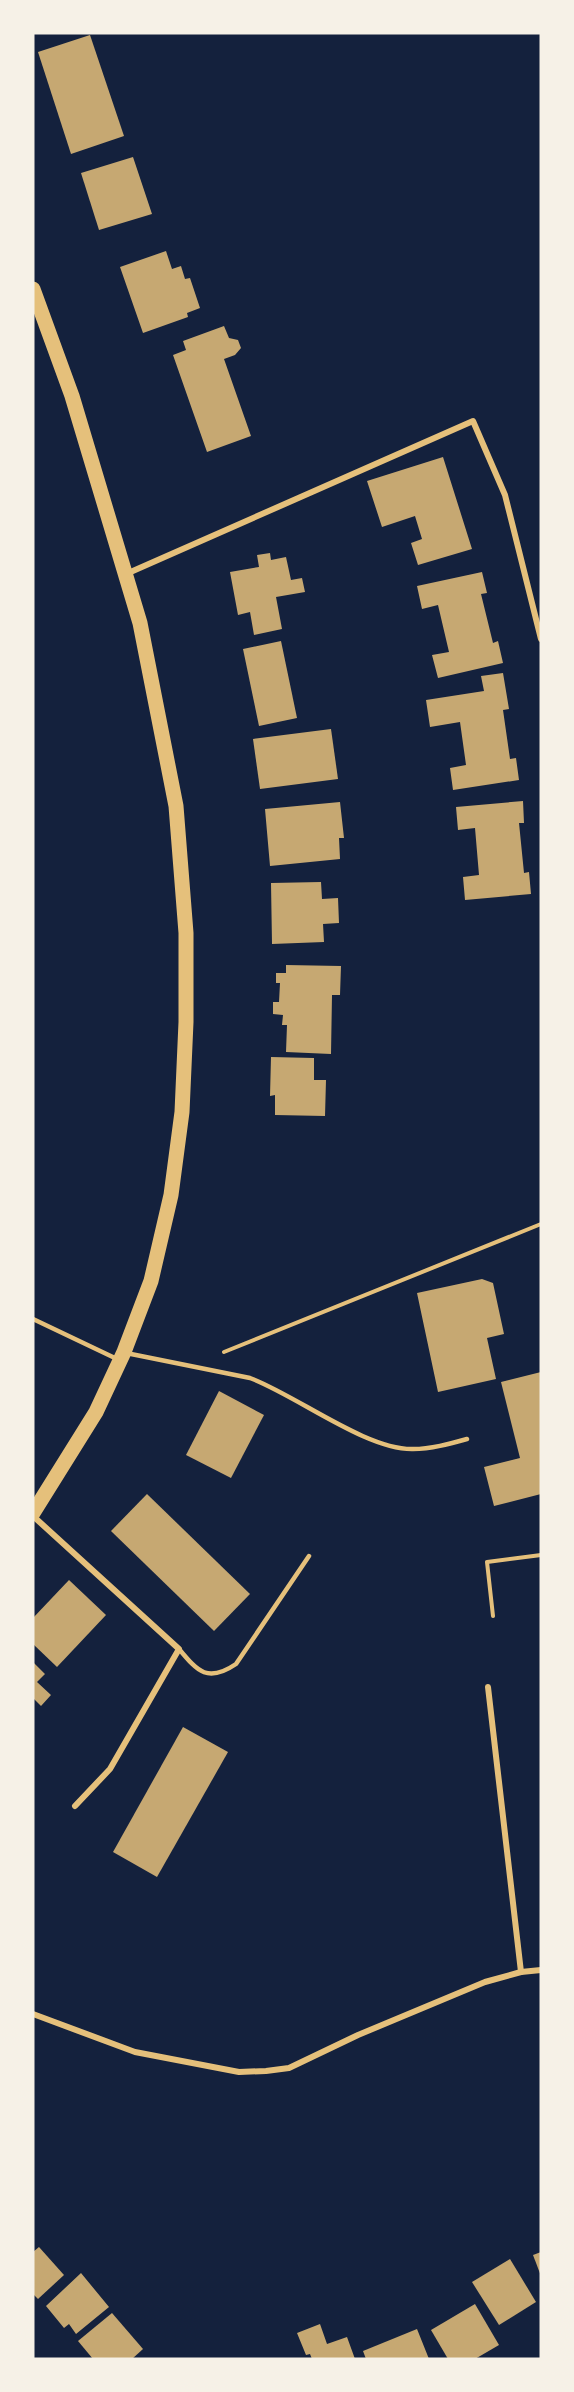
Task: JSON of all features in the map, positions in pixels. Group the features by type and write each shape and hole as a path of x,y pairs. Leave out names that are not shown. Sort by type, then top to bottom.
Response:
{"main road":[{"path":"33,289 72,396 140,623 176,806 186,933 186,1022 182,1112 171,1195 151,1281 122,1356 96,1412 33,1515"}],"street":[{"path":"125,574 472,421 505,495 541,639"},
{"path":"33,1515 179,1649 110,1768 75,1806"},
{"path":"488,1687 521,1971"},
{"path":"33,2014 135,2052 239,2073 266,2071 289,2068 418,2009 485,1982 521,1971 541,1970"}],"lane":[{"path":"33,1318 122,1356 250,1378 269,1385 340,1424 391,1446 411,1449 431,1448 467,1440"},
{"path":"179,1649 195,1668 203,1672 213,1674 225,1671 236,1664 309,1556"}],"path":[{"path":"189,1366 541,1224"},
{"path":"493,1616 487,1562 541,1556"}],"building":[{"path":"90,35 124,136 71,154 38,52"},
{"path":"133,157 152,214 99,230 81,173"},
{"path":"166,251 172,269 181,266 185,279 190,278 200,308 187,313 188,317 143,333 120,267"},
{"path":"224,326 229,338 238,340 241,348 235,355 224,359 251,436 207,452 173,355 186,350 183,341"},
{"path":"443,457 472,549 418,565 411,543 422,539 415,516 382,527 367,481"},
{"path":"270,553 271,560 286,557 291,580 302,578 305,592 276,597 282,629 254,635 250,612 238,615 230,572 259,567 257,555"},
{"path":"482,572 487,593 481,594 493,643 498,641 503,663 438,678 432,655 449,652 438,605 422,609 417,586"},
{"path":"281,641 297,718 259,726 243,649"},
{"path":"503,673 509,709 503,710 510,759 516,758 519,780 453,790 450,768 466,765 460,722 430,727 426,700 484,691 481,676"},
{"path":"331,729 338,779 260,789 253,739"},
{"path":"523,801 524,823 519,823 524,873 529,872 531,894 465,900 463,877 479,875 475,828 458,830 456,807"},
{"path":"340,802 344,838 339,838 340,859 270,866 265,809"},
{"path":"321,882 322,899 338,898 339,923 323,924 324,942 272,944 271,883"},
{"path":"286,965 341,966 340,995 332,995 331,1054 286,1052 287,1025 282,1025 283,1015 273,1014 273,1002 279,1002 280,983 276,983 276,973 286,973"},
{"path":"271,1057 314,1058 314,1080 326,1080 325,1116 275,1115 275,1095 270,1096"},
{"path":"482,1279 493,1283 504,1334 487,1338 496,1379 438,1392 417,1293"},
{"path":"541,1372 541,1494 494,1506 484,1467 520,1458 501,1382"},
{"path":"219,1391 264,1415 231,1478 186,1455"},
{"path":"147,1494 250,1594 214,1631 111,1531"},
{"path":"69,1580 106,1615 57,1667 33,1644 33,1618"},
{"path":"33,1662 45,1674 37,1682 51,1695 41,1706 33,1698"},
{"path":"183,1727 228,1752 157,1877 113,1852"},
{"path":"39,2247 64,2275 38,2299 33,2294 33,2252"},
{"path":"541,2252 541,2276 533,2255"},
{"path":"510,2259 536,2302 499,2325 472,2282"},
{"path":"81,2273 109,2307 76,2334 69,2324 64,2328 46,2306"},
{"path":"475,2304 499,2345 475,2359 448,2359 431,2330"},
{"path":"112,2313 143,2349 132,2359 93,2359 78,2341"},
{"path":"320,2324 327,2344 347,2337 355,2359 312,2359 310,2354 306,2355 297,2333"},
{"path":"417,2329 429,2359 366,2359 363,2351"}]}
